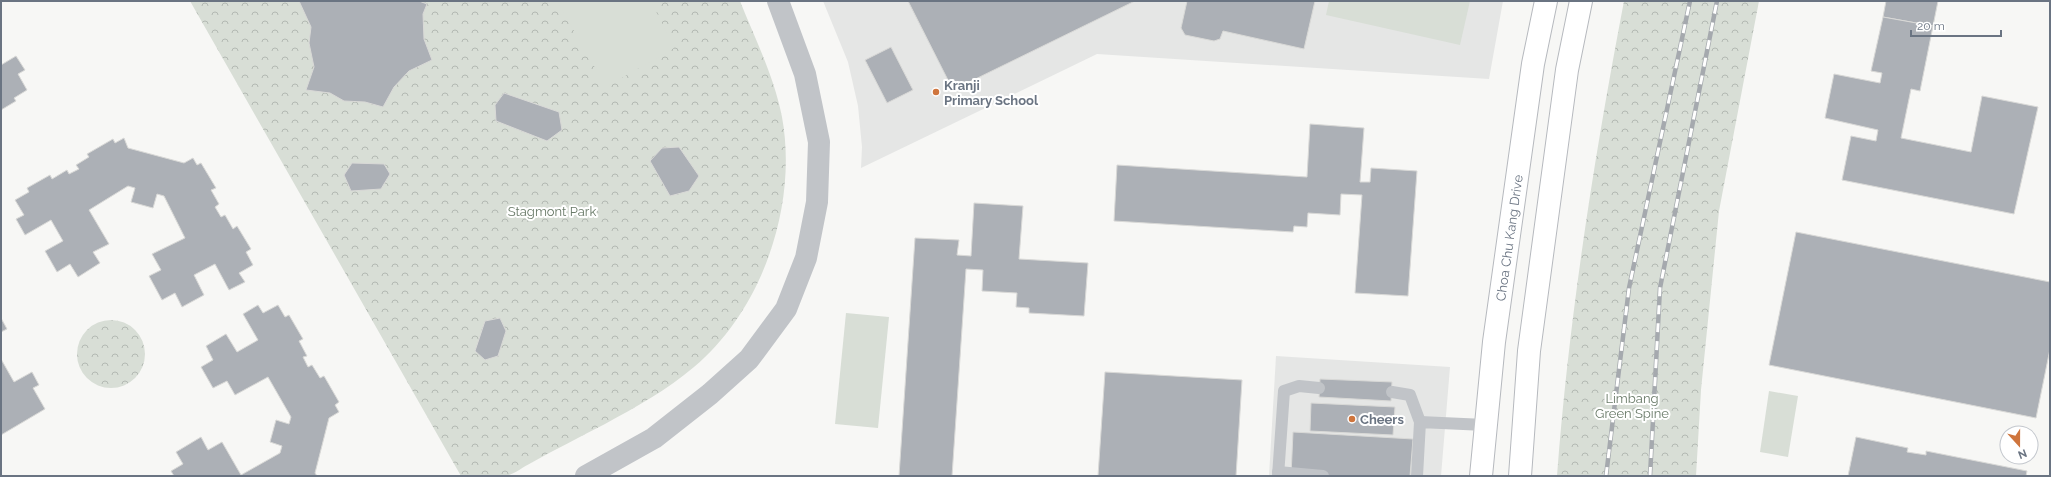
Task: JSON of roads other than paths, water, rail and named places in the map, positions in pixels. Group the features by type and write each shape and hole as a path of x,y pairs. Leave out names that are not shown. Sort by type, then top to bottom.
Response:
{"main road":[{"name":"Choa Chu Kang Drive","path":"1481,476 1494,342 1533,64 1546,1"},
{"path":"1520,476 1529,351 1567,70 1581,1"}],"street":[{"path":"586,476 654,438 710,394 749,359 786,309 806,258 818,202 819,142 805,74 778,1"}],"lane":[{"path":"1319,388 1298,386 1284,391 1278,474 1323,476"},
{"path":"1392,392 1410,395 1420,422 1416,476"},
{"path":"1420,422 1485,425"}],"railway":[{"path":"1606,476 1629,288 1690,1"},
{"path":"1650,476 1660,288 1717,1"}],"place":[{"name":"Kranji Primary School","path":"936,92"},
{"name":"Cheers","path":"1352,419"}],"park label":[{"name":"Stagmont Park","path":"552,211"},
{"name":"Limbang Green Spine","path":"1632,406"}]}
